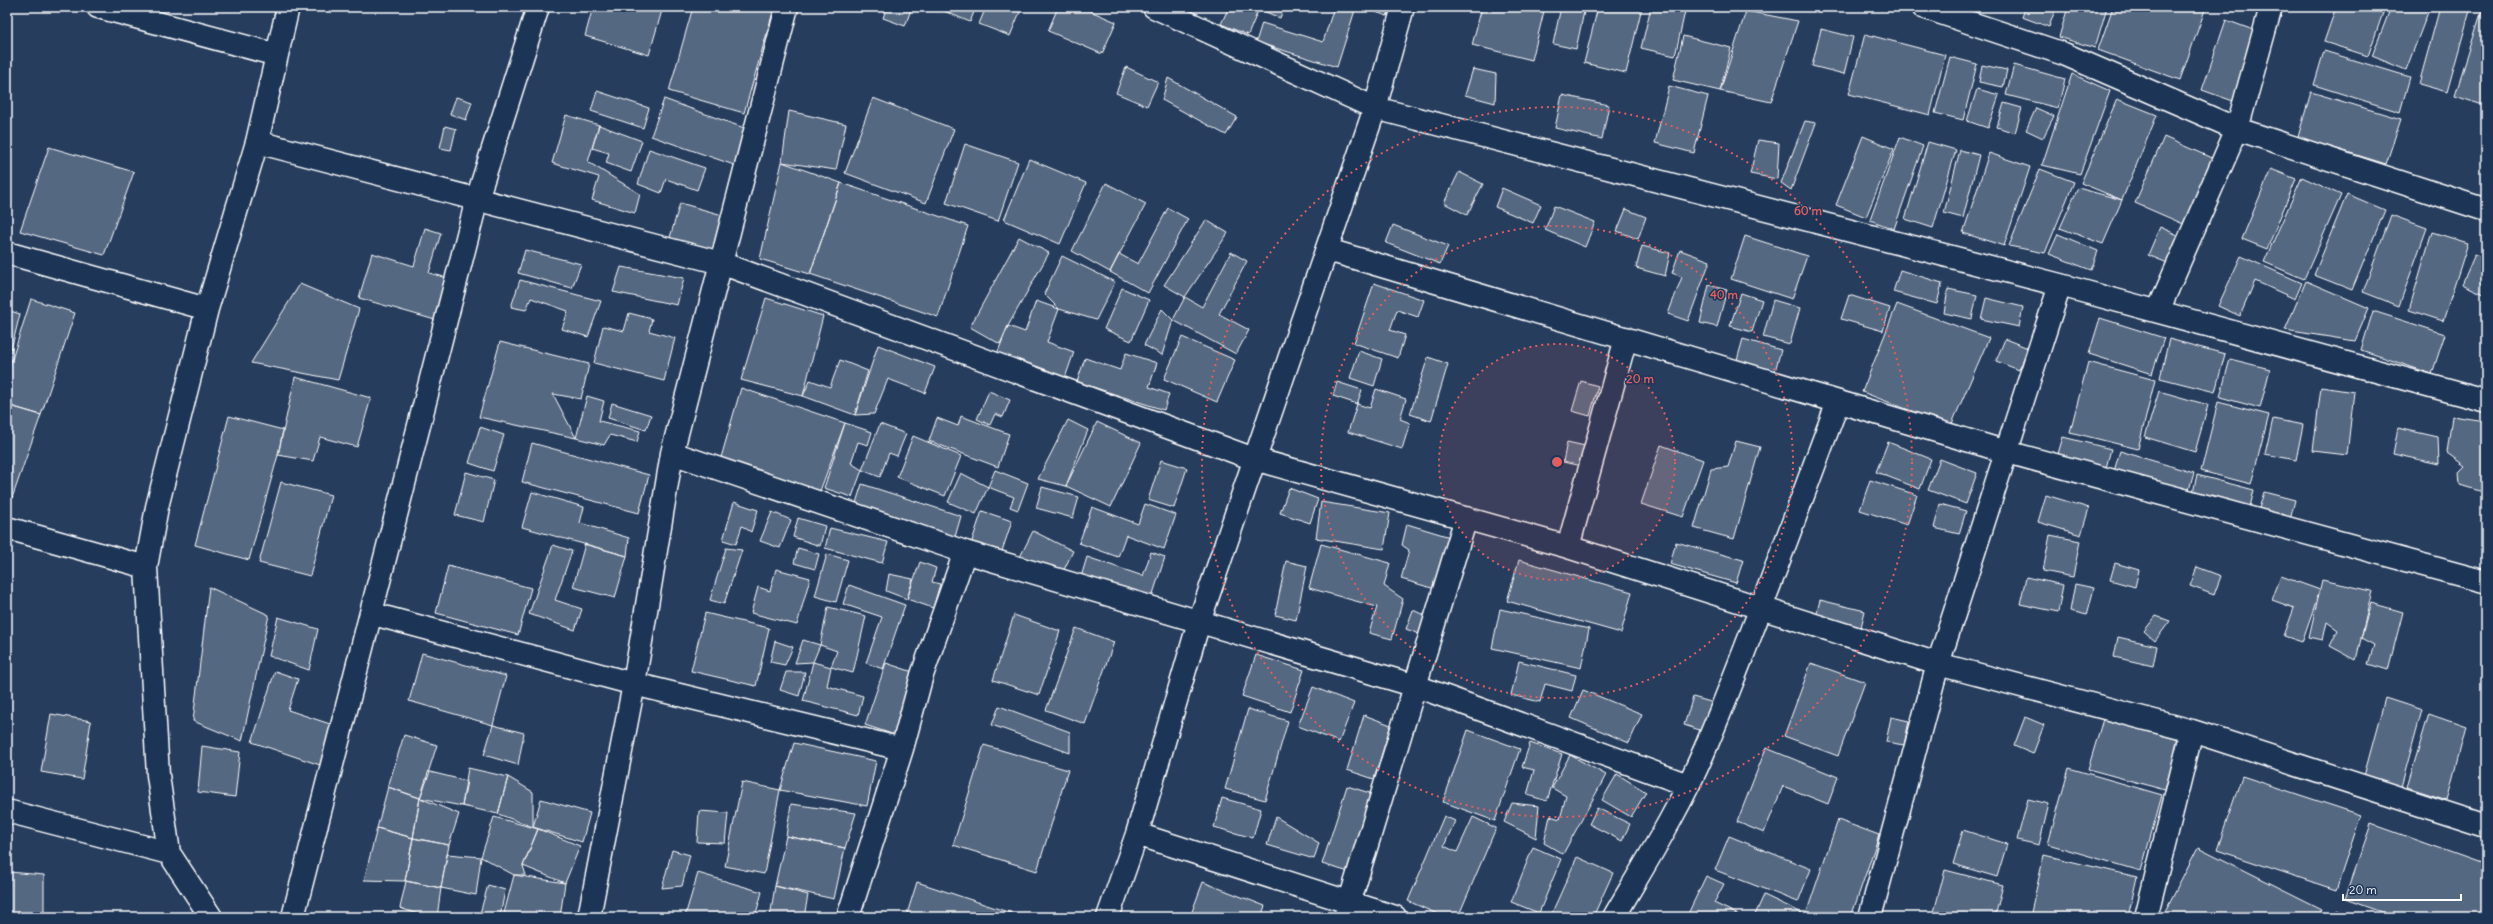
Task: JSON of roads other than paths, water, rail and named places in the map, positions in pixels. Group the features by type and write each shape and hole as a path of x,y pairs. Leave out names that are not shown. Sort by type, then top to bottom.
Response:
{"street":[{"path":"98,7 277,55"},
{"path":"211,917 169,853 158,775 146,567 157,507 208,309 257,142 288,7"},
{"path":"293,917 373,614 477,199 538,7"},
{"path":"589,917 634,684 672,453 787,7"},
{"path":"1154,7 1375,108 2158,311 2486,401"},
{"path":"1108,917 1137,834 1199,622 1254,459 1328,250 1375,108 1403,7"},
{"path":"1923,7 2064,54 2237,129 2486,210"},
{"path":"2158,311 2237,129 2271,7"},
{"path":"257,142 721,263 1254,459 1568,547 1938,664 2192,731 2486,826"},
{"path":"1328,250 2007,452 2486,582"},
{"path":"7,253 208,309"},
{"path":"1870,917 1938,664 2060,286"},
{"path":"1568,547 1626,338"},
{"path":"1614,917 1667,827 1704,750 1761,608 1838,402"},
{"path":"672,453 965,552 1416,686 1688,785"},
{"path":"1348,910 1466,518"},
{"path":"7,528 146,567"},
{"path":"848,917 902,749 922,675 965,552"},
{"path":"373,614 634,684 902,749"},
{"path":"2146,917 2192,731"},
{"path":"7,811 169,853"},
{"path":"1137,834 1348,910 1395,917"}]}
